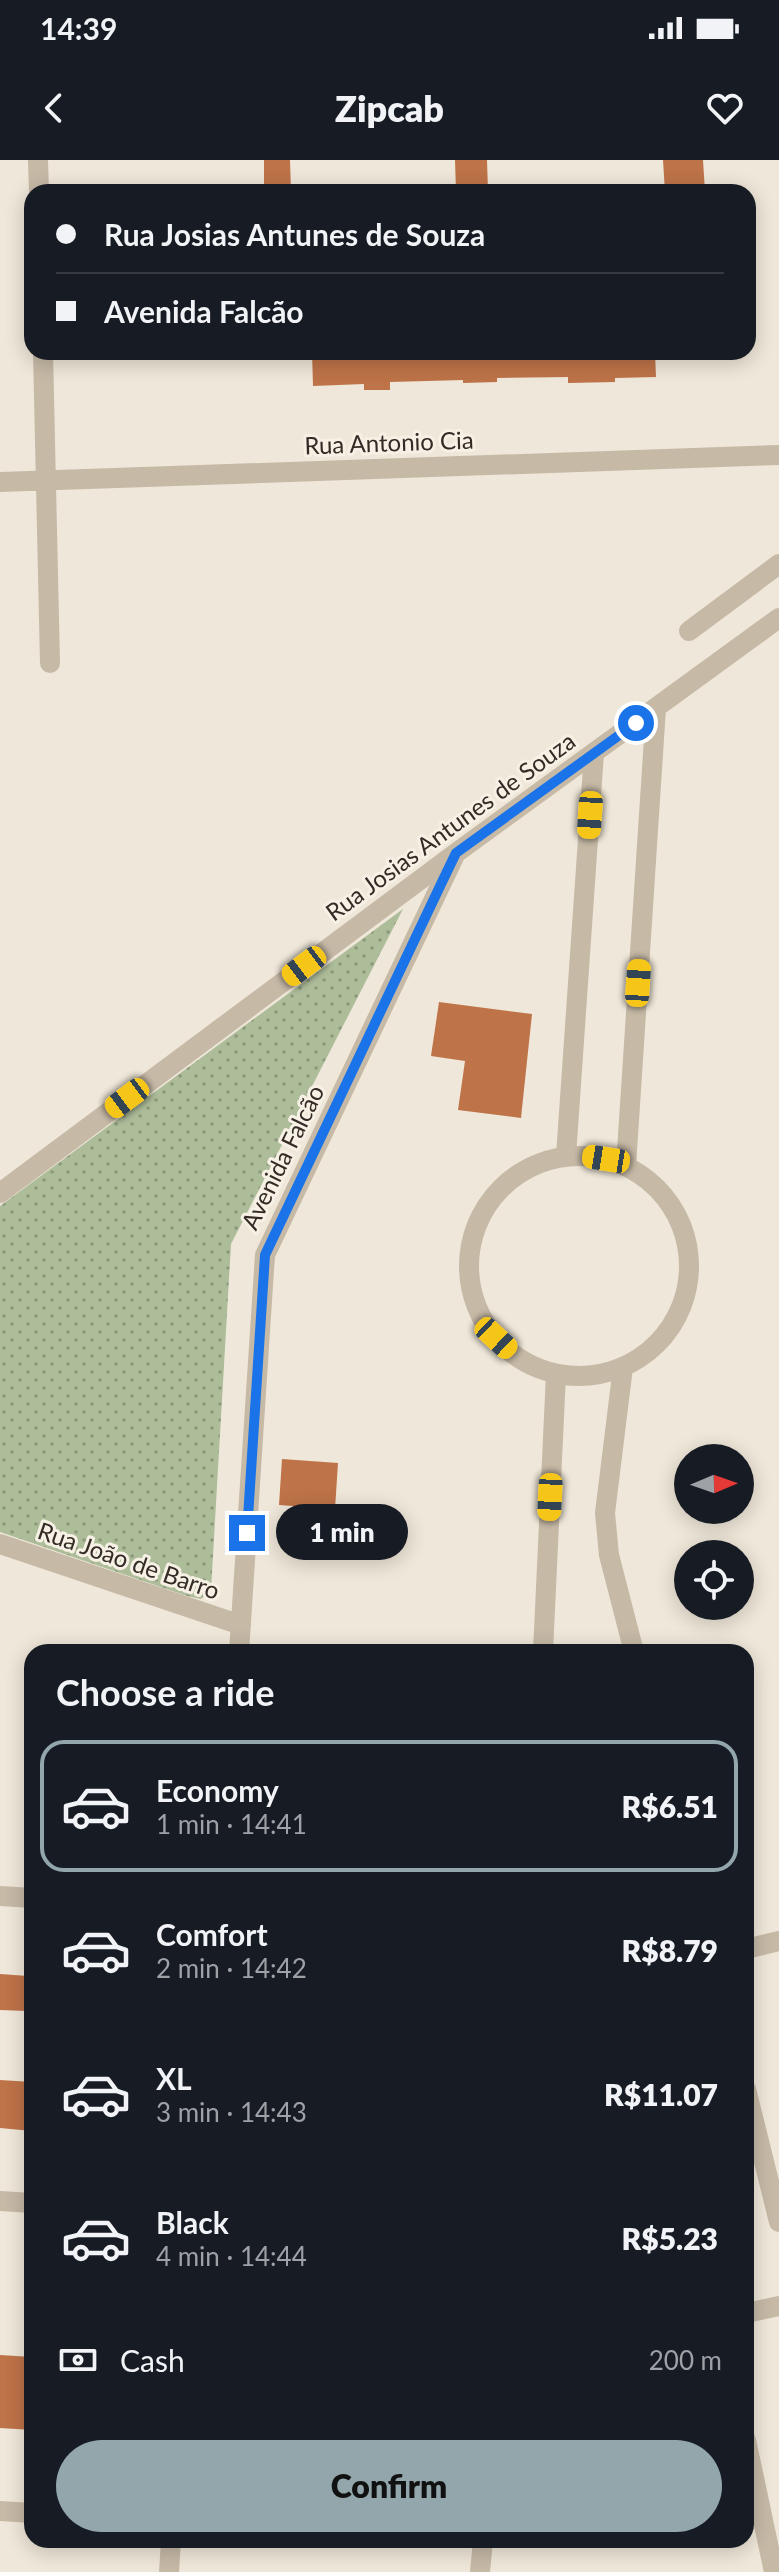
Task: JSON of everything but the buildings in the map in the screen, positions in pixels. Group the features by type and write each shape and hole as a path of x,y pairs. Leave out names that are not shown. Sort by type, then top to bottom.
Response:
{"street":[{"path":"38,160 39,184"},
{"path":"43,360 50,663"},
{"name":"Rua Antonio Cia","path":"0,482 779,455"},
{"path":"689,631 779,564"},
{"name":"Rua Josias Antunes de Souza","path":"0,1193 456,853 779,618"},
{"path":"626,1166 656,708"},
{"path":"566,1156 594,753"},
{"name":"Avenida Falcão","path":"240,1644 265,1255 456,853"},
{"path":"566,1156 606,1159 626,1166 662,1194 684,1233 689,1256 688,1279 674,1323 643,1356 601,1375 556,1374 533,1366 513,1354 496,1338 478,1307 470,1272 471,1249 477,1226 488,1205 504,1187 522,1172 544,1162 566,1156"},
{"path":"623,1367 605,1513 609,1555 632,1644"},
{"path":"543,1644 556,1374"},
{"name":"Rua João de Barro","path":"0,1544 241,1625"},
{"path":"0,1896 24,1898"},
{"path":"754,1947 779,1941"},
{"path":"754,2121 779,2222"},
{"path":"0,2201 24,2202"},
{"path":"754,2311 779,2306"},
{"path":"754,2478 774,2572"},
{"path":"0,2511 24,2512"},
{"path":"169,2572 170,2548"},
{"path":"480,2572 482,2548"}],"green space":[{"path":"403,909 231,1244 211,1590 201,1599 187,1596 0,1532 0,1206"}],"route":[{"path":"247,1533 265,1255 442,882 456,853 636,723"}]}
